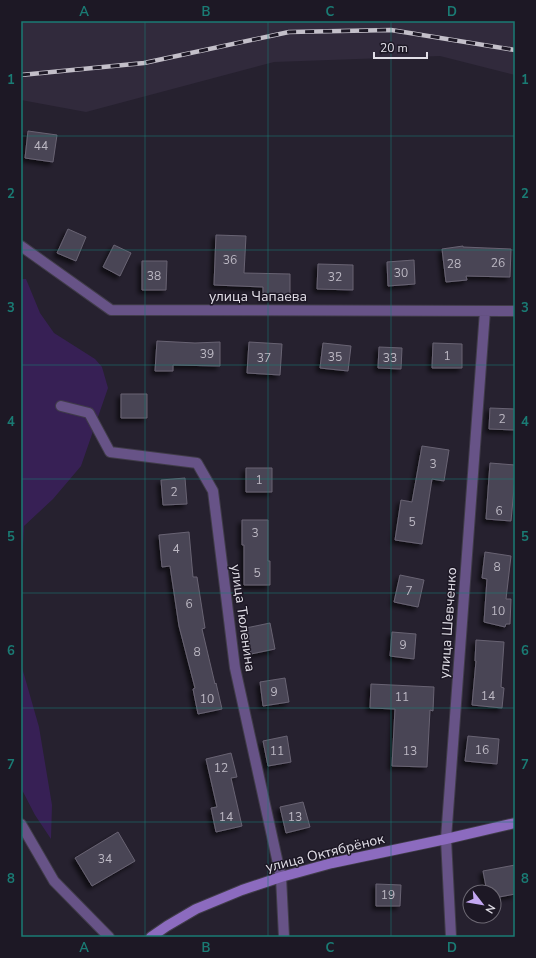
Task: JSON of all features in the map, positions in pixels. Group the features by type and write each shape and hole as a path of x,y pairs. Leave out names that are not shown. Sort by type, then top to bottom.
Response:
{"street":[{"name":"улица Чапаева","path":"21,246 111,310 515,311"},
{"name":"улица Шевченко","path":"451,937 446,839 485,311"},
{"name":"улица Тюленина","path":"61,406 89,413 110,452 197,463 213,491 235,668 281,877 284,937"},
{"name":"улица Октябрёнок","path":"151,937 196,909 242,890 281,877 332,863 515,823"},
{"path":"21,824 54,881 109,937"}],"shaded area":[{"path":"21,21 515,21 515,75 440,56 274,62 86,112 21,100"},
{"path":"21,279 26,279 40,313 54,333 95,359 102,367 108,388 81,466 53,499 24,526 21,585"},
{"path":"21,664 39,727 52,805 51,839 35,815 21,788"}],"building":[{"path":"28,131 57,135 53,162 25,158"},
{"path":"68,229 86,237 76,261 57,253"},
{"path":"216,235 246,236 244,273 290,274 290,298 263,297 263,287 214,285"},
{"path":"114,245 131,253 120,276 103,267"},
{"path":"463,246 511,249 510,277 466,276 467,280 446,282 442,249"},
{"path":"414,260 415,284 388,286 387,262"},
{"path":"142,261 167,261 166,290 142,290"},
{"path":"318,264 353,265 353,290 317,289"},
{"path":"157,341 195,343 220,342 220,366 173,365 173,371 155,371"},
{"path":"249,342 282,344 280,375 247,373"},
{"path":"323,343 351,346 348,371 320,368"},
{"path":"433,343 462,344 462,368 432,368"},
{"path":"379,347 402,348 401,369 378,368"},
{"path":"121,394 147,394 147,418 121,418"},
{"path":"490,408 515,409 515,430 489,429"},
{"path":"422,446 449,450 444,481 432,479 422,544 395,540 401,500 412,502"},
{"path":"490,463 515,465 511,521 486,519"},
{"path":"246,468 272,468 272,492 246,492"},
{"path":"185,478 187,504 163,505 161,480"},
{"path":"242,520 268,520 268,561 270,561 270,585 244,585 244,545 242,545"},
{"path":"189,532 193,577 197,577 205,628 202,629 222,709 198,714 193,689 195,688 179,626 170,566 162,567 159,535"},
{"path":"485,552 511,556 506,599 511,599 510,624 506,624 505,627 484,622 487,579 482,578"},
{"path":"400,575 424,580 418,607 394,602"},
{"path":"270,623 275,649 251,654 246,628"},
{"path":"392,632 416,634 414,659 390,656"},
{"path":"476,640 504,642 501,687 504,688 502,708 472,705 476,661"},
{"path":"285,678 289,702 263,706 260,682"},
{"path":"371,684 434,687 433,711 430,710 427,767 392,766 395,709 370,708"},
{"path":"287,736 291,762 268,766 263,741"},
{"path":"468,736 499,739 497,764 465,761"},
{"path":"231,753 237,777 231,778 242,826 216,832 211,808 217,807 206,759"},
{"path":"303,802 310,827 286,833 280,807"},
{"path":"118,832 135,861 92,886 75,858"},
{"path":"515,865 515,894 502,896 502,884 485,884 483,871"},
{"path":"376,884 401,885 400,906 376,906"}],"railway":[{"path":"21,75 144,63 289,32 391,30 515,50"}]}
